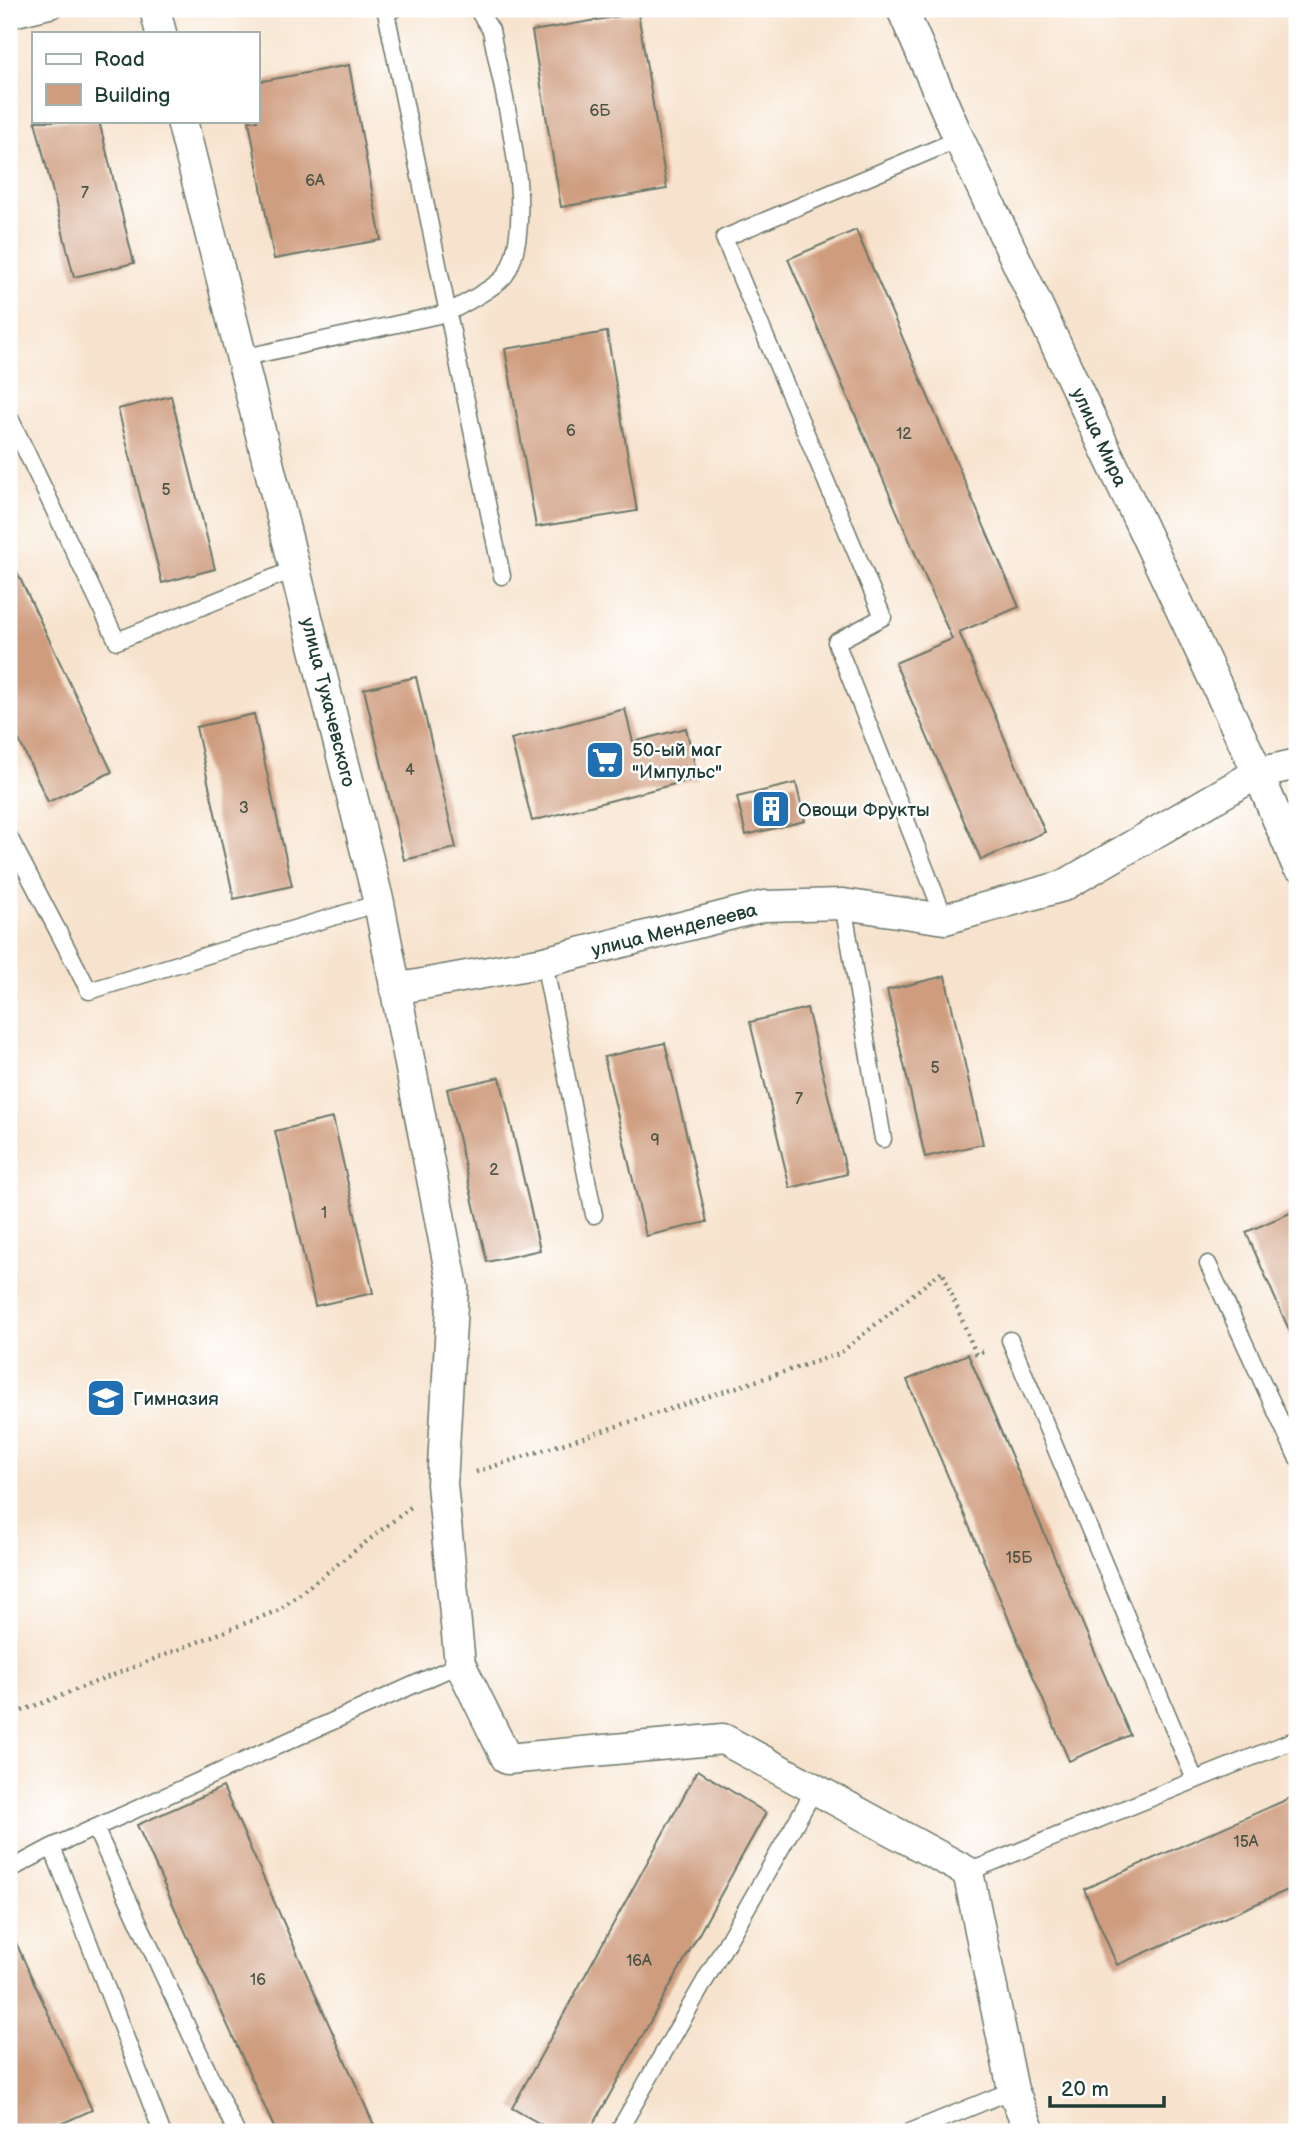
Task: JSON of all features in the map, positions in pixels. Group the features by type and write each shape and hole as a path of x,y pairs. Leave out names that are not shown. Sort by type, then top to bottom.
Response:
{"street":[{"path":"155,9 161,32"},
{"name":"улица Мира","path":"902,9 959,139 1258,773 1297,865"},
{"name":"улица Тухачевского","path":"182,122 379,903 453,1287 442,1483 460,1664"},
{"name":"улица Менделеева","path":"395,989 544,962 764,906 843,904 945,919 1063,887 1258,773 1297,764"},
{"path":"460,1664 507,1759 723,1739 968,1872 1013,2090 1030,2132"}],"lane":[{"path":"9,20 54,9"},
{"path":"394,9 386,12 502,576"},
{"path":"241,358 448,313 505,277 518,244 519,183 491,30 477,9"},
{"path":"945,919 836,642 883,617 724,239 959,139"},
{"path":"9,416 117,641 295,569"},
{"path":"9,837 89,991 379,903"},
{"path":"843,904 883,1139"},
{"path":"544,962 594,1215"},
{"path":"1208,1264 1297,1457"},
{"path":"1010,1340 1195,1780"},
{"path":"9,1870 52,1847 460,1664"},
{"path":"968,1872 1297,1738"},
{"path":"618,2132 815,1789"},
{"path":"95,1828 236,2132"},
{"path":"52,1847 162,2132"},
{"path":"910,2132 1013,2090"}],"path":[{"path":"9,1716 279,1610 442,1483 839,1354 942,1271 976,1354 1010,1340"}],"building":[{"path":"638,13 667,189 561,207 532,31"},
{"path":"349,65 381,240 274,259 249,122 259,122 259,82"},
{"path":"35,122 99,122 134,263 74,277"},
{"path":"856,230 1019,607 959,632 1045,832 981,860 895,663 952,639 788,259"},
{"path":"607,332 637,511 536,527 505,349"},
{"path":"171,396 215,569 162,583 118,409"},
{"path":"9,555 112,772 48,802 9,719"},
{"path":"416,677 456,848 404,860 364,689"},
{"name":"50-ый маг \"Импульс\"","path":"625,709 633,742 686,728 698,778 532,821 511,739"},
{"path":"254,714 292,886 234,899 196,727"},
{"name":"Овощи Фрукты","path":"796,783 805,821 746,835 737,797"},
{"path":"945,976 983,1144 925,1157 887,990"},
{"path":"807,1008 847,1174 790,1188 750,1022"},
{"path":"665,1043 707,1222 646,1236 604,1057"},
{"path":"500,1077 540,1250 487,1262 447,1089"},
{"path":"333,1118 373,1293 315,1306 275,1131"},
{"path":"1297,1210 1297,1348 1246,1232"},
{"path":"968,1354 1130,1735 1069,1761 907,1380"},
{"path":"698,1770 766,1813 589,2132 555,2132 512,2108"},
{"path":"223,1787 377,2132 276,2132 137,1825"},
{"path":"1297,1795 1297,1886 1117,1965 1084,1889"},
{"path":"13,1936 92,2110 43,2132 9,2132 9,1938"}],"place":[{"name":"50-ый маг \"Импульс\"","path":"605,760"},
{"name":"Овощи Фрукты","path":"771,809"},
{"name":"Гимназия","path":"106,1398"}]}
